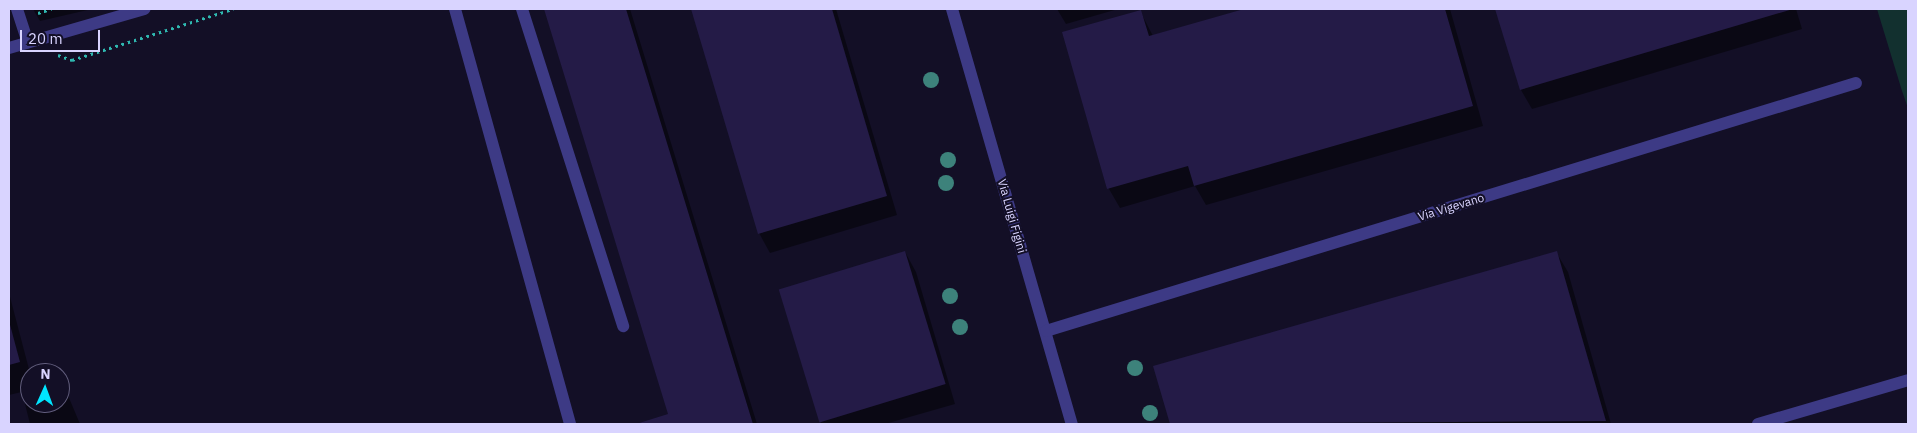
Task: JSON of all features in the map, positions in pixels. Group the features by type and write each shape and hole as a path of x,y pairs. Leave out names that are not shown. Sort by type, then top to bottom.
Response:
{"street":[{"path":"17,9 28,42"},
{"path":"9,48 144,9"},
{"path":"455,9 570,424"},
{"path":"522,9 623,326"},
{"name":"Via Luigi Figini","path":"952,9 1072,424"},
{"name":"Via Vigevano","path":"1046,330 1856,83"},
{"path":"1758,424 1908,380"}],"path":[{"path":"28,42 72,60 233,9"}],"green space":[{"path":"1877,9 1908,9 1908,108 1902,91"}],"building":[{"path":"544,9 626,9 753,424 636,424 668,414"},
{"path":"691,9 832,9 887,196 758,234"},
{"path":"1244,9 1445,9 1473,106 1194,186 1188,166 1107,189 1062,32 1141,10 1149,36"},
{"path":"1495,9 1793,9 1520,90"},
{"path":"905,251 946,384 819,423 779,290"},
{"path":"1557,251 1606,421 1170,424 1153,366"},
{"path":"9,321 20,362 9,365"}]}
